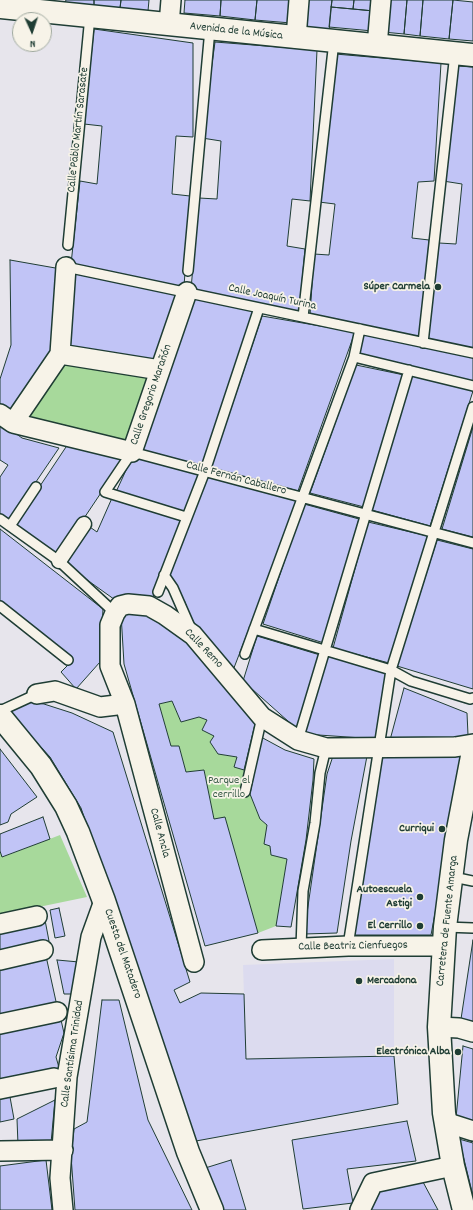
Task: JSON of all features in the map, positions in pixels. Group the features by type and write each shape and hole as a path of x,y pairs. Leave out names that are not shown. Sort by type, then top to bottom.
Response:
{"street":[{"path":"168,25 170,0"},
{"path":"296,38 299,0"},
{"path":"377,46 381,0"},
{"name":"Avenida de la Música","path":"0,6 58,6 91,15 168,25 464,54"},
{"path":"6,418 60,354 66,267"},
{"name":"Calle Gregorio Marañón","path":"132,452 187,292"},
{"path":"60,354 160,370"},
{"name":"Calle Fernán Caballero","path":"6,418 132,452"},
{"path":"59,561 84,524"},
{"name":"Calle Remo","path":"114,613 120,606 128,604 149,606 165,614 193,635 262,717 298,740 326,748 455,747 473,744"},
{"path":"37,694 54,691 100,707 125,704 110,666 110,625 114,613"},
{"name":"Calle Ancla","path":"125,704 194,962"},
{"name":"Cuesta del Matadero","path":"0,716 28,748 66,806 78,832 104,901 188,1152 212,1210"},
{"name":"Carretera de Fuente Amarga","path":"464,1210 453,1166 445,1122 439,1027 444,936 463,879 456,840 467,815 473,751"},
{"name":"Calle Santísima Trinidad","path":"63,1210 60,1178 67,1076 91,937 104,901"},
{"path":"0,924 38,916"},
{"name":"Calle Beatriz Cienfuegos","path":"262,950 348,946 444,936"},
{"path":"0,960 43,950"},
{"path":"0,1024 57,1012"},
{"path":"439,1027 459,1028 473,1032"},
{"path":"0,1089 54,1078"},
{"path":"445,1122 473,1131"},
{"path":"0,1151 63,1150"},
{"path":"360,1210 373,1183 453,1166"}],"lane":[{"name":"Calle Pablo Martín Sarasate","path":"68,245 91,15"},
{"path":"188,271 210,29"},
{"path":"303,317 334,42"},
{"path":"423,343 464,54"},
{"name":"Calle Joaquín Turina","path":"66,267 473,353"},
{"path":"158,592 204,471 259,308"},
{"path":"245,654 354,357 360,329"},
{"path":"354,357 473,386"},
{"path":"298,740 409,370"},
{"path":"348,946 392,670 473,407"},
{"name":"Calle Fernán Caballero","path":"132,452 473,542"},
{"name":"Calle Gregorio Marañón","path":"132,452 105,492 186,517"},
{"path":"10,526 36,488"},
{"path":"0,519 59,561 114,613"},
{"path":"164,575 174,588 183,607 193,635"},
{"path":"0,606 68,660"},
{"path":"254,629 392,670 411,682 470,699 473,698"},
{"path":"0,711 37,694"},
{"path":"245,792 262,717"},
{"path":"301,948 303,891 315,823 320,773 326,748"},
{"path":"444,936 473,928"}],"shaded area":[{"path":"394,959 394,1056 246,1059 243,965"}],"green space":[{"path":"63,362 151,375 129,445 23,421"},
{"name":"Parque el cerrillo","path":"172,701 181,722 199,717 207,720 202,730 214,736 210,742 218,754 237,757 234,767 244,770 253,777 250,794 260,819 267,825 271,855 287,859 276,926 258,933 225,818 214,819 204,770 186,772 179,746 171,746 159,704"},
{"path":"60,835 87,897 0,915 0,851 3,857"}],"building":[{"path":"66,0 94,0 94,6 65,3"},
{"path":"94,0 121,0 120,8 94,6"},
{"path":"121,0 149,0 148,11 120,8"},
{"path":"185,0 221,0 220,16 184,13"},
{"path":"221,0 257,0 255,20 220,16"},
{"path":"257,0 293,0 291,23 255,20"},
{"path":"305,0 332,0 329,31 302,28"},
{"path":"332,0 354,0 353,9 331,7"},
{"path":"354,0 375,0 374,11 353,9"},
{"path":"386,0 407,0 404,34 383,32"},
{"path":"407,0 423,0 420,36 404,34"},
{"path":"423,0 453,0 449,39 420,36"},
{"path":"453,0 473,2 473,41 449,39"},
{"path":"331,7 374,11 373,31 329,27"},
{"path":"94,29 193,43 193,137 176,136 172,194 190,196 184,287 71,264 80,181 97,184 102,126 84,124"},
{"path":"215,42 317,50 310,201 292,199 287,246 305,249 299,314 191,289 199,198 217,199 221,141 202,138"},
{"path":"335,54 441,63 434,181 418,182 412,238 429,240 422,338 310,315 314,254 329,255 335,204 319,202"},
{"path":"457,66 473,67 473,349 428,339 439,243 456,244 462,184 443,181"},
{"path":"10,260 61,269 55,353 13,416 0,406 0,379 11,345"},
{"path":"71,273 182,296 158,363 67,349"},
{"path":"190,296 255,311 203,466 139,449"},
{"path":"262,316 355,332 298,491 211,468"},
{"path":"361,332 473,356 473,383 357,353"},
{"path":"356,365 404,375 364,507 310,493"},
{"path":"412,375 473,391 430,526 372,510"},
{"path":"0,422 22,438 59,448 8,523 0,517 0,477 8,465 0,460"},
{"path":"473,427 473,537 442,529"},
{"path":"70,441 127,454 58,557 14,525"},
{"path":"133,455 200,473 183,514 116,492"},
{"path":"205,474 299,499 232,673 195,632 185,602 167,575"},
{"path":"112,498 182,519 152,600 140,595 132,601 118,602 62,562 87,525 97,532"},
{"path":"304,504 359,519 324,643 263,624"},
{"path":"368,522 428,536 389,663 333,648"},
{"path":"0,529 103,609 100,662 76,689 61,672 73,660 0,602"},
{"path":"437,540 473,549 473,689 397,666"},
{"path":"132,609 151,613 193,646 255,724 244,770 234,767 237,757 218,754 210,742 214,736 202,730 207,720 199,717 181,722 172,701 159,704 171,746 179,746 186,772 204,770 214,819 225,817 258,933 205,946 124,664 121,614"},
{"path":"257,636 320,655 298,730 243,681"},
{"path":"328,656 387,673 377,739 304,734"},
{"path":"404,688 467,713 468,735 457,738 390,740"},
{"path":"24,701 44,704 72,713 113,732 190,982 174,990 180,1003 201,993 244,994 246,1059 394,1056 398,1104 196,1141 164,1053 81,808 50,757 9,712"},
{"path":"261,737 285,750 314,759 306,840 291,927 276,926 287,859 271,855 270,846 264,844 267,825 260,819 250,794"},
{"path":"0,749 37,797 11,814 8,822 0,825"},
{"path":"382,750 465,750 431,935 353,935"},
{"path":"333,756 367,756 351,841 337,933 304,934 327,774"},
{"path":"43,817 50,839 2,857 0,851 0,834"},
{"path":"59,908 65,936 55,938 50,910"},
{"path":"45,920 49,941 0,952 0,930"},
{"path":"473,940 473,1022 461,1019"},
{"path":"46,956 57,1006 0,1019 0,966"},
{"path":"57,960 79,962 73,994 64,994"},
{"path":"102,1000 119,1000 148,1120 192,1210 75,1210 71,1156 74,1129 87,1122"},
{"path":"61,1020 64,1033 56,1057 60,1071 0,1083 0,1033"},
{"path":"463,1046 473,1049 473,1122 456,1118"},
{"path":"10,1097 14,1119 0,1122 0,1099"},
{"path":"55,1100 51,1143 18,1145 17,1119"},
{"path":"407,1121 416,1161 347,1169 353,1203 303,1209 292,1140"},
{"path":"459,1139 473,1143 473,1196"},
{"path":"46,1160 52,1210 0,1210 0,1166"},
{"path":"231,1160 246,1210 219,1210 202,1169"},
{"path":"423,1182 438,1210 370,1210 382,1186"}],"place":[{"name":"Súper Carmela","path":"438,287"},
{"name":"Curriqui","path":"442,829"},
{"name":"Autoescuela Astigi","path":"420,897"},
{"name":"El Cerrillo","path":"420,926"},
{"name":"Mercadona","path":"359,981"},
{"name":"Electrónica Alba","path":"458,1052"}]}
